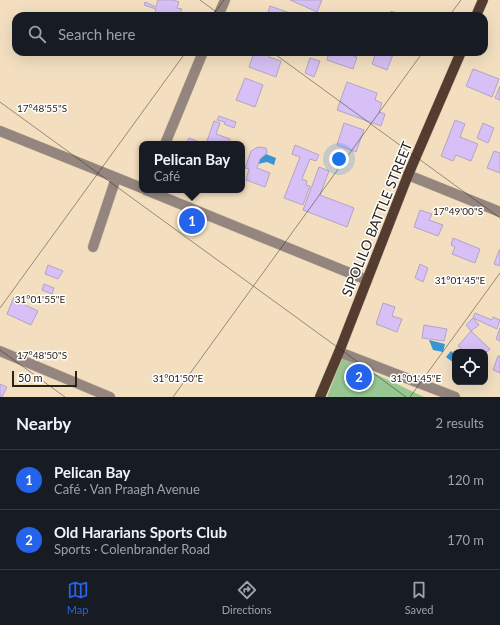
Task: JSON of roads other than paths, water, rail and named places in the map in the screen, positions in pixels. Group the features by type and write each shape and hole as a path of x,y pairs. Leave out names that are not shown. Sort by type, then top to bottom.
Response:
{"main road":[{"path":"478,12 483,0"},
{"name":"SIPOLILO BATTLE STREET","path":"320,397 340,352 408,175 459,56"}],"street":[{"path":"220,12 225,0"},
{"path":"166,141 202,56"},
{"path":"0,131 139,187"},
{"path":"408,175 500,212"},
{"path":"94,246 116,178"},
{"path":"153,193 367,280"},
{"path":"0,351 110,397"},
{"path":"340,352 455,397"}],"water":[{"path":"266,154 276,158 274,165 267,162 258,164 260,159"},
{"path":"429,340 445,344 443,352 433,350"},
{"path":"451,351 452,352 452,362 446,357"}],"place":[{"name":"Pelican Bay","path":"192,221"},
{"name":"Old Hararians Sports Club","path":"359,377"}]}
